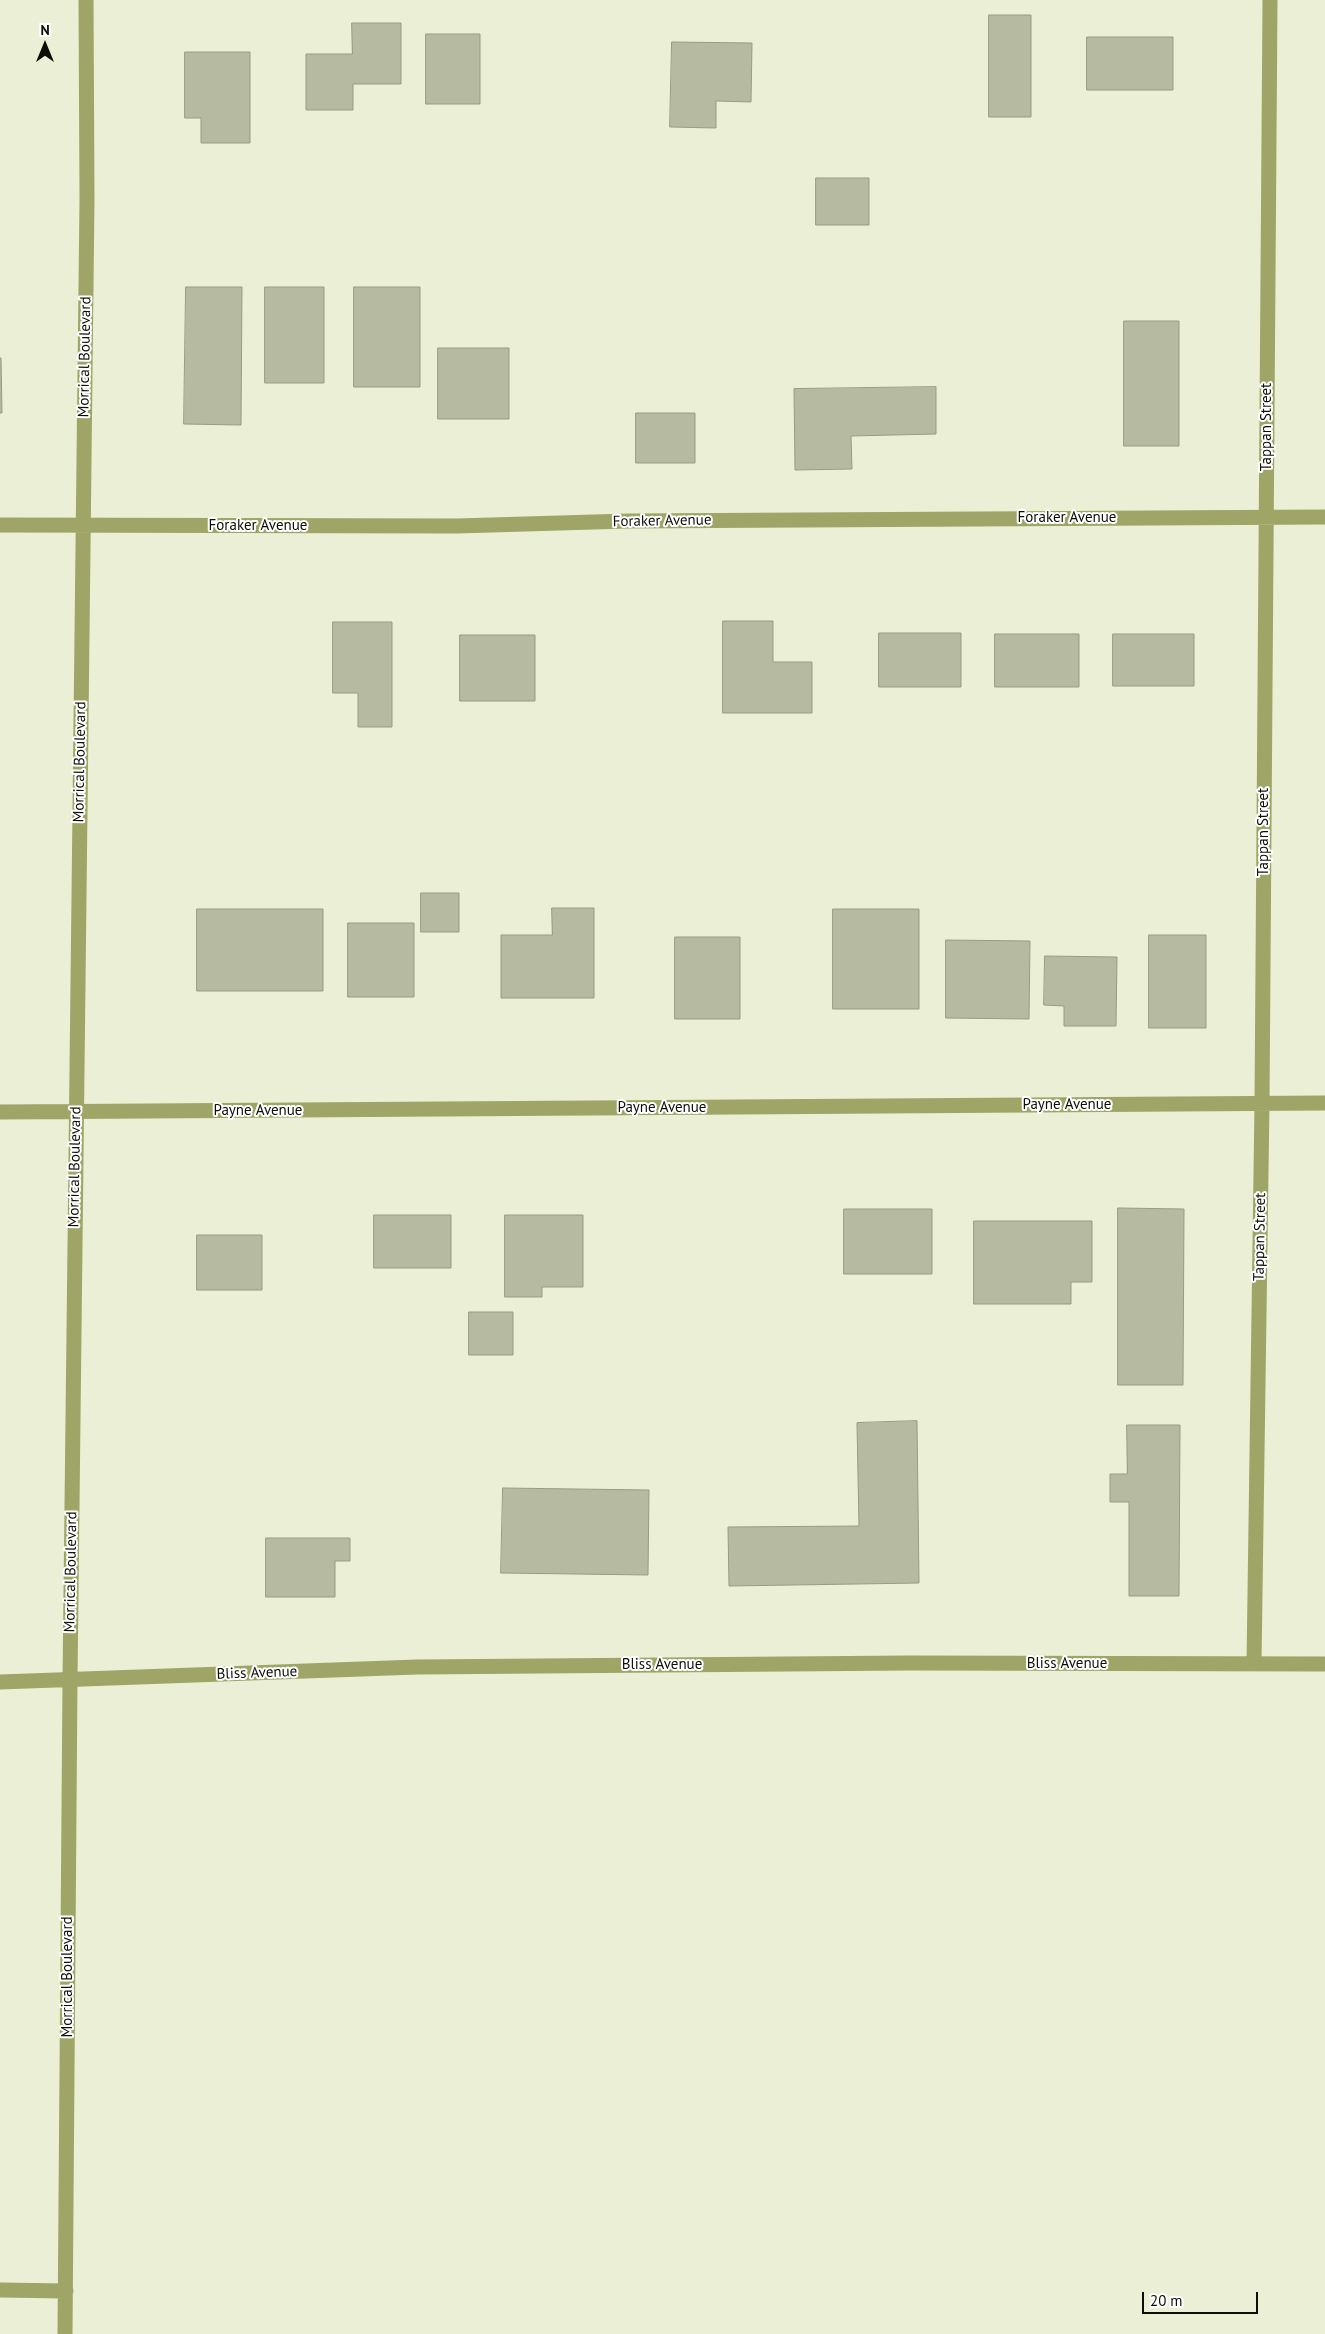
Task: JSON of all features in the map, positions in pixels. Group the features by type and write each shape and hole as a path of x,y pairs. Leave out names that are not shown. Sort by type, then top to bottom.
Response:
{"street":[{"name":"Morrical Boulevard","path":"65,2334 70,1680 87,199 86,0"},
{"name":"Tappan Street","path":"1254,1664 1262,1103 1270,0"},
{"name":"Foraker Avenue","path":"0,525 457,526 638,521 1325,517"},
{"name":"Payne Avenue","path":"0,1112 1325,1103"},
{"name":"Bliss Avenue","path":"0,1682 417,1667 900,1663 1325,1664"},
{"path":"0,2290 66,2291"}],"building":[{"path":"989,15 1031,15 1031,117 989,117"},
{"path":"352,23 401,23 401,84 353,84 353,110 306,110 306,54 352,54"},
{"path":"426,34 480,34 480,104 426,104"},
{"path":"1087,37 1173,37 1173,90 1087,90"},
{"path":"672,42 752,43 751,102 716,101 716,128 670,127"},
{"path":"185,52 250,52 250,143 201,143 201,118 185,118"},
{"path":"816,178 869,178 869,225 816,225"},
{"path":"186,287 242,287 241,425 184,424"},
{"path":"265,287 324,287 324,383 265,383"},
{"path":"354,287 420,287 420,387 354,387"},
{"path":"1124,321 1179,321 1179,446 1124,446"},
{"path":"438,348 509,348 509,419 438,419"},
{"path":"1,358 2,413 0,413"},
{"path":"936,387 936,434 851,436 852,469 795,470 794,389"},
{"path":"636,413 695,413 695,463 636,463"},
{"path":"723,621 773,621 773,662 812,662 812,713 723,713"},
{"path":"333,622 392,622 392,727 358,727 358,693 333,693"},
{"path":"879,633 961,633 961,687 879,687"},
{"path":"995,634 1079,634 1079,687 995,687"},
{"path":"1113,634 1194,634 1194,686 1113,686"},
{"path":"460,635 535,635 535,701 460,701"},
{"path":"421,893 459,893 459,932 421,932"},
{"path":"552,908 594,908 594,998 501,998 501,935 552,935"},
{"path":"197,909 323,909 323,991 197,991"},
{"path":"833,909 919,909 919,1009 833,1009"},
{"path":"348,923 414,923 414,997 348,997"},
{"path":"1149,935 1206,935 1206,1028 1149,1028"},
{"path":"675,937 740,937 740,1019 675,1019"},
{"path":"946,940 1030,941 1029,1019 946,1018"},
{"path":"1045,956 1117,957 1116,1026 1064,1026 1064,1006 1044,1005"},
{"path":"1118,1208 1184,1209 1183,1385 1118,1385"},
{"path":"844,1209 932,1209 932,1274 844,1274"},
{"path":"374,1215 451,1215 451,1268 374,1268"},
{"path":"505,1215 583,1215 583,1287 542,1287 542,1297 505,1297"},
{"path":"974,1221 1092,1221 1092,1282 1071,1282 1071,1304 974,1304"},
{"path":"197,1235 262,1235 262,1290 197,1290"},
{"path":"469,1312 513,1312 513,1355 469,1355"},
{"path":"917,1421 919,1583 729,1586 728,1527 859,1526 857,1423"},
{"path":"1127,1425 1180,1425 1179,1596 1129,1596 1129,1502 1110,1502 1110,1474 1127,1474"},
{"path":"503,1488 649,1490 648,1575 501,1573"},
{"path":"266,1538 350,1538 350,1561 335,1561 335,1597 266,1597"}]}
